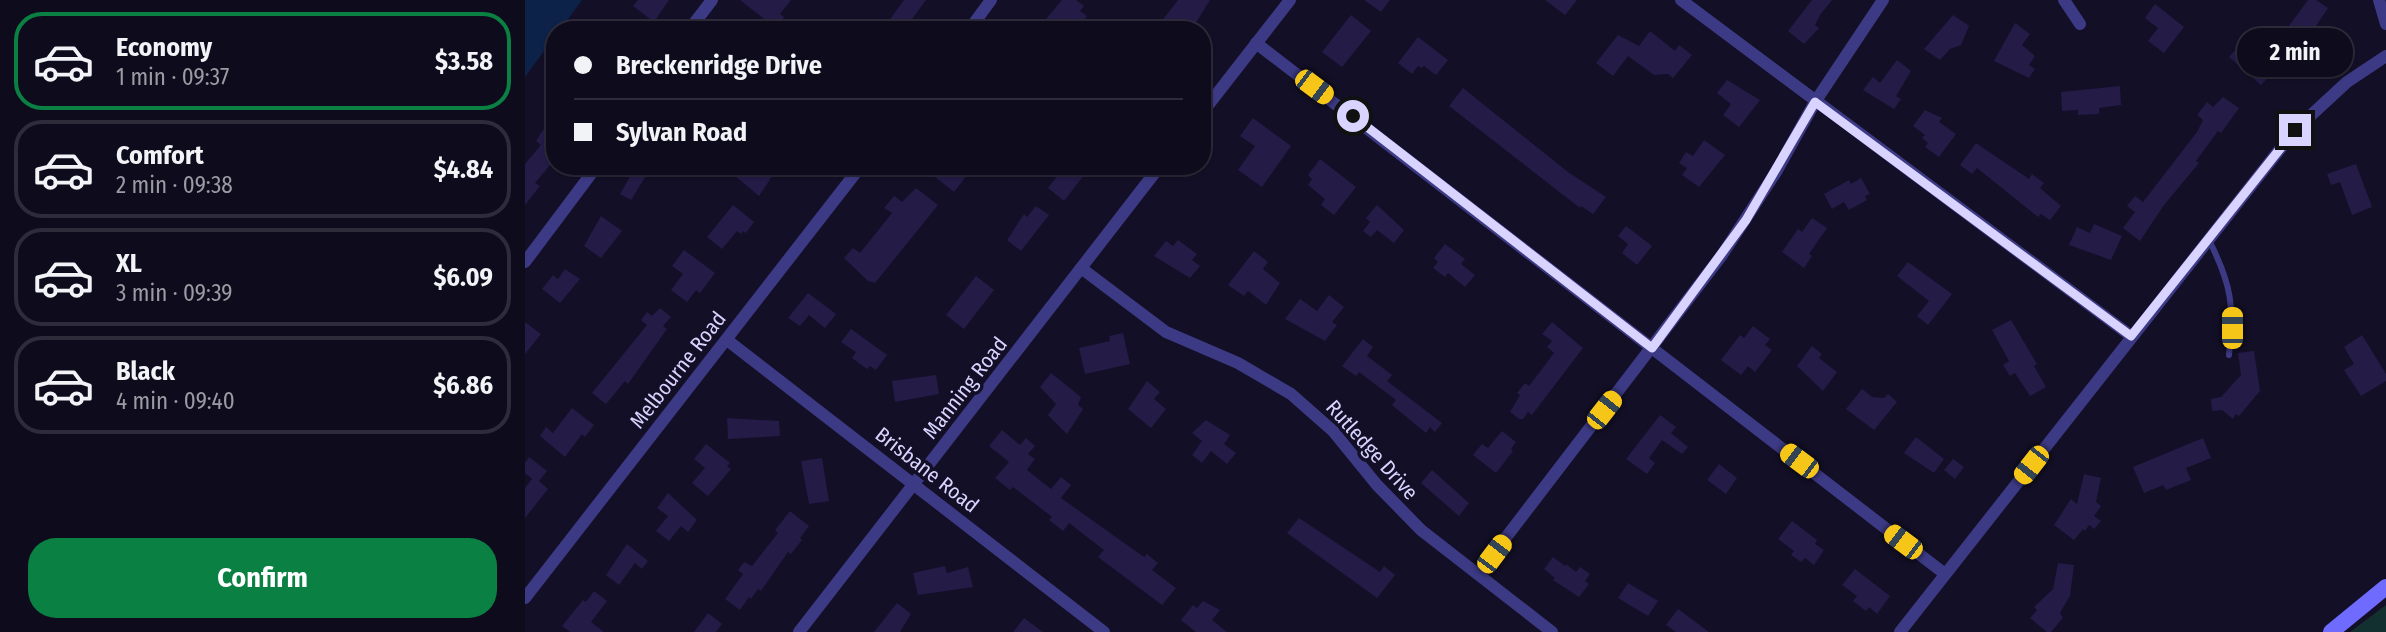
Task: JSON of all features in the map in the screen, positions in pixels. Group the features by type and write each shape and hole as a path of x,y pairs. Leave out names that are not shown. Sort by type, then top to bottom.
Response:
{"main road":[{"path":"2331,632 2386,587"}],"street":[{"path":"696,21 712,0"},
{"path":"976,21 991,0"},
{"path":"1211,102 1290,0"},
{"path":"1681,0 2131,336"},
{"path":"1478,574 1652,348 1746,220 1815,102 1883,0"},
{"path":"2064,0 2080,24"},
{"path":"2379,0 2386,24"},
{"path":"1257,43 1945,574"},
{"path":"1900,632 2301,124 2347,82 2386,56"},
{"path":"525,262 590,175"},
{"name":"Melbourne Road","path":"525,598 854,175"},
{"name":"Manning Road","path":"799,632 1153,175"},
{"name":"Rutledge Drive","path":"1081,268 1167,331 1238,363 1291,394 1333,431 1403,513 1552,632"},
{"name":"Brisbane Road","path":"727,340 1104,632"}],"lane":[{"path":"2208,239 2227,277 2231,293 2229,355"}],"green space":[{"path":"2386,605 2386,632 2350,632"}],"water":[{"path":"525,0 582,0 567,21 546,21 546,48 525,77"}],"building":[{"path":"638,0 669,0 655,21 633,6"},
{"path":"740,0 791,0 780,14 784,17 781,21 767,21"},
{"path":"904,0 926,0 911,21 889,21"},
{"path":"1062,0 1076,0 1084,6 1080,11 1087,16 1083,21 1044,21"},
{"path":"1178,0 1210,0 1197,21 1162,21"},
{"path":"1364,0 1390,0 1381,12"},
{"path":"1545,0 1577,0 1565,15"},
{"path":"1812,0 1832,0 1815,25 1819,28 1804,44 1788,31"},
{"path":"2308,0 2316,0 2328,8 2312,32 2320,37 2311,50 2286,30"},
{"path":"2155,4 2184,27 2164,53 2148,41 2158,28 2145,18"},
{"path":"1351,15 1371,31 1342,67 1322,52"},
{"path":"1953,15 1969,26 1961,45 1950,49 1940,60 1924,49"},
{"path":"2015,23 2030,34 2022,45 2035,56 2029,65 2035,69 2029,78 1994,61"},
{"path":"2253,30 2266,42 2255,54 2274,71 2261,85 2229,57"},
{"path":"1650,31 1675,51 1679,45 1692,55 1673,78 1668,74 1654,75 1628,56 1613,76 1596,63 1618,35 1639,46"},
{"path":"1418,37 1448,60 1436,75 1424,66 1418,66 1412,74 1398,63"},
{"path":"1897,60 1911,71 1896,96 1901,99 1894,109 1863,90 1873,77 1880,83"},
{"path":"1727,80 1760,100 1739,127 1723,115 1731,104 1717,93"},
{"path":"2120,86 2121,105 2099,108 2099,114 2078,115 2078,110 2062,111 2061,92"},
{"path":"1463,88 1568,172 1606,197 1593,214 1581,206 1580,208 1449,106"},
{"path":"2223,97 2239,108 2221,133 2218,131 2196,161 2199,163 2164,205 2140,241 2123,228 2135,212 2127,206 2135,196 2143,202 2197,132 2203,120 2197,115 2207,102 2213,107"},
{"path":"1925,110 1942,118 1939,122 1956,134 1939,157 1925,147 1928,143 1922,138 1925,135 1913,126"},
{"path":"1253,118 1291,146 1262,187 1238,170 1255,146 1240,136"},
{"path":"546,125 546,170 535,183 540,186 525,205 525,164 541,145 536,141"},
{"path":"1704,140 1725,155 1699,187 1682,175 1687,168 1679,163 1686,152 1693,156"},
{"path":"1976,143 2029,179 2032,174 2044,183 2040,188 2061,206 2050,220 2041,214 2038,217 1977,168 1972,174 1960,165"},
{"path":"1320,159 1356,187 1334,215 1321,205 1325,199 1308,185 1312,179 1308,175"},
{"path":"2356,164 2372,207 2352,215 2340,182 2331,185 2327,174"},
{"path":"631,175 646,175 631,200 620,194"},
{"path":"734,175 773,175 759,196"},
{"path":"935,175 967,175 954,192"},
{"path":"1058,175 1084,175 1064,201 1048,188"},
{"path":"1861,178 1870,194 1865,196 1867,200 1849,210 1844,202 1832,209 1824,194 1849,180 1851,184"},
{"path":"916,188 938,205 875,283 868,281 844,258 853,248 860,253 892,213 884,208 894,196 902,202"},
{"path":"733,205 754,222 746,233 737,231 722,249 707,237"},
{"path":"1377,205 1404,230 1394,243 1377,230 1371,237 1363,231 1370,222 1366,218"},
{"path":"1036,206 1049,215 1021,251 1007,240 1024,214 1027,217"},
{"path":"601,216 622,231 601,258 584,246"},
{"path":"1812,218 1827,228 1809,254 1812,256 1804,268 1782,252 1798,229 1802,232"},
{"path":"2094,224 2122,236 2111,260 2069,245 2077,227 2090,233"},
{"path":"1626,226 1652,246 1637,265 1622,253 1628,244 1618,236"},
{"path":"1178,240 1197,254 1192,260 1200,266 1190,278 1154,256 1166,241 1173,246"},
{"path":"1445,244 1465,259 1461,264 1475,275 1465,287 1448,273 1445,277 1433,268 1438,262 1434,258"},
{"path":"684,250 715,273 700,293 696,290 687,302 671,290 683,274 672,266"},
{"path":"1254,251 1268,262 1263,269 1280,283 1266,305 1248,291 1244,296 1228,285"},
{"path":"1908,262 1952,294 1928,325 1917,316 1929,301 1897,276"},
{"path":"565,269 580,279 560,303 542,289 553,275 558,279"},
{"path":"976,276 994,290 964,329 946,315"},
{"path":"808,293 836,314 825,328 809,315 800,326 788,318"},
{"path":"1329,295 1344,307 1332,322 1337,325 1325,341 1285,319 1300,299 1317,311"},
{"path":"660,308 671,317 663,326 667,329 628,384 625,381 606,404 592,393 647,325 641,320 647,312 652,316"},
{"path":"2011,320 2037,364 2034,366 2046,387 2030,396 2015,373 2010,376 2003,365 2009,361 1992,330"},
{"path":"525,322 541,334 525,354"},
{"path":"1552,322 1583,348 1532,415 1528,412 1523,419 1519,419 1510,412 1520,395 1517,393 1525,383 1529,386 1554,353 1547,347 1552,341 1542,334"},
{"path":"1753,326 1770,339 1765,345 1772,350 1755,372 1748,366 1741,375 1721,360 1740,335 1744,338"},
{"path":"851,329 887,355 876,370 870,366 867,369 852,358 856,352 841,342"},
{"path":"1123,333 1130,364 1085,374 1079,348 1110,341 1109,336"},
{"path":"2362,335 2386,374 2386,381 2361,396 2344,370 2354,364 2344,347"},
{"path":"1363,339 1373,347 1367,356 1392,375 1387,381 1442,423 1435,432 1430,427 1426,433 1392,405 1396,400 1359,372 1356,376 1342,366"},
{"path":"1812,346 1822,354 1819,358 1837,372 1823,391 1797,366"},
{"path":"2254,351 2260,391 2239,416 2236,414 2233,419 2222,410 2212,411 2211,399 2221,397 2241,375 2238,353"},
{"path":"1051,373 1081,397 1078,405 1083,409 1067,434 1048,415 1056,404 1040,387"},
{"path":"936,375 939,394 895,402 892,381"},
{"path":"1147,381 1160,392 1154,399 1166,409 1151,428 1128,409"},
{"path":"1862,389 1872,397 1884,398 1888,394 1897,402 1874,430 1846,409"},
{"path":"572,408 594,425 585,437 582,434 565,457 540,436 546,427 553,433"},
{"path":"1660,415 1676,427 1671,433 1688,447 1682,454 1662,440 1649,458 1655,463 1647,474 1626,459"},
{"path":"727,418 779,421 780,436 728,439"},
{"path":"1206,420 1230,435 1224,444 1236,453 1227,464 1211,451 1202,463 1192,455 1202,441 1192,433"},
{"path":"1002,430 1020,445 1026,438 1035,446 1028,454 1035,459 1027,470 1051,489 1061,477 1071,485 1061,498 1144,557 1147,554 1158,563 1152,570 1176,588 1162,605 1098,557 1104,550 1069,523 1063,531 1049,520 1052,517 1013,487 1010,490 995,478 1009,462 989,446"},
{"path":"1502,431 1516,442 1511,449 1513,451 1496,473 1473,455 1482,444 1488,448"},
{"path":"1916,437 1944,459 1934,473 1904,453"},
{"path":"2203,438 2211,458 2186,468 2191,480 2166,490 2163,485 2144,493 2133,467"},
{"path":"706,444 730,463 727,466 731,469 708,496 692,483 705,468 694,459"},
{"path":"529,457 547,471 539,481 548,489 525,518 525,488 532,479 525,473 525,463"},
{"path":"822,458 829,501 809,504 801,461"},
{"path":"1953,459 1964,467 1955,479 1944,470"},
{"path":"1719,464 1737,478 1726,494 1707,480"},
{"path":"1432,470 1469,503 1459,516 1421,483"},
{"path":"2084,474 2101,478 2096,502 2101,506 2094,516 2101,521 2094,529 2089,525 2085,531 2083,529 2074,540 2054,525 2071,499 2077,504"},
{"path":"668,493 697,520 688,532 681,526 669,541 656,531 668,516 657,508"},
{"path":"790,511 809,526 800,538 802,540 791,554 788,552 761,591 758,589 751,599 749,597 740,610 725,599 743,574 738,570 744,562 752,566 778,533 775,530"},
{"path":"1299,518 1380,572 1384,566 1395,575 1377,598 1287,533"},
{"path":"1792,521 1817,540 1815,544 1824,550 1814,565 1805,558 1801,562 1791,555 1794,551 1778,539"},
{"path":"627,544 648,561 642,569 635,563 619,585 606,575"},
{"path":"1553,557 1576,572 1580,567 1590,574 1585,581 1589,584 1579,597 1553,580 1555,578 1544,569"},
{"path":"2058,563 2074,565 2070,596 2060,613 2063,618 2051,632 2047,632 2030,618 2037,610 2034,607 2053,589"},
{"path":"945,566 947,573 968,567 973,587 918,595 913,573"},
{"path":"1855,569 1890,596 1877,614 1869,607 1866,611 1853,601 1857,596 1842,585"},
{"path":"1628,583 1658,601 1648,616 1618,598"},
{"path":"594,591 607,601 591,622 604,632 570,632 562,626"},
{"path":"1203,601 1220,610 1212,620 1227,632 1196,632 1181,620 1193,605 1197,608"},
{"path":"897,603 911,614 900,632 874,632"},
{"path":"1678,609 1709,632 1676,632 1666,625"},
{"path":"708,613 722,624 716,632 694,632"},
{"path":"1024,618 1043,632 1013,632"}],"route":[{"path":"1353,116 1652,348 1746,220 1815,102 2131,336 2295,130"}]}
